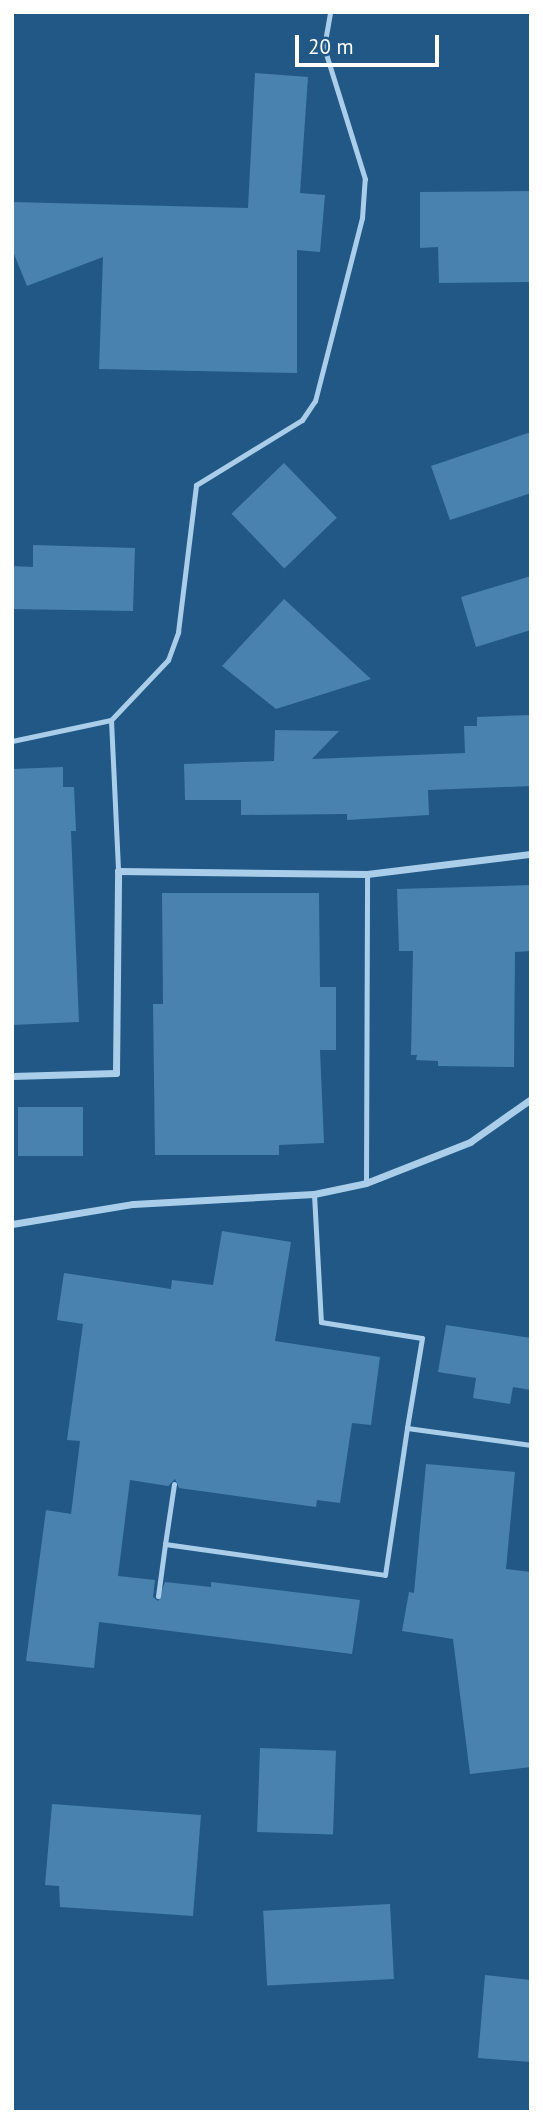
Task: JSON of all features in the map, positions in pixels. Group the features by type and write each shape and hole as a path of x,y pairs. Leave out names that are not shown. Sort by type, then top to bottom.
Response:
{"street":[{"path":"12,1076 116,1073 118,871 367,874 531,854"},
{"path":"12,1224 133,1203 314,1194 366,1183 470,1142 531,1099"}],"lane":[{"path":"12,741 110,720 168,660 178,632 196,485 302,420 315,401 362,218 365,179 324,47 330,12"},
{"path":"110,720 118,871"},
{"path":"366,1183 367,874"},
{"path":"165,1544 385,1575 422,1338 321,1322 314,1194"},
{"path":"407,1428 531,1445"},
{"path":"158,1596 174,1484"}],"building":[{"path":"255,73 308,77 300,193 325,195 320,252 297,250 297,373 99,369 103,257 27,286 12,249 12,202 248,208"},
{"path":"531,191 531,282 439,283 438,247 420,248 420,192"},
{"path":"531,432 531,493 450,520 431,466"},
{"path":"284,463 337,518 284,568 231,514"},
{"path":"33,545 135,548 133,611 12,609 12,566 33,567"},
{"path":"531,576 531,630 476,647 461,597"},
{"path":"284,599 371,679 276,709 222,666"},
{"path":"531,715 531,786 428,790 429,815 347,820 347,814 241,815 241,800 185,800 184,764 274,761 275,730 339,731 312,759 465,753 464,726 477,726 477,717"},
{"path":"63,767 63,787 74,787 76,831 71,831 79,1022 12,1025 12,769"},
{"path":"531,885 531,951 515,952 514,1067 438,1066 438,1061 416,1060 417,1055 411,1055 413,951 399,951 397,889"},
{"path":"162,893 319,893 320,987 336,987 336,1050 320,1050 324,1143 279,1145 279,1155 155,1155 153,1004 163,1004"},
{"path":"18,1107 83,1107 83,1156 18,1156"},
{"path":"222,1231 291,1242 275,1341 380,1357 371,1425 352,1423 340,1503 317,1500 316,1507 179,1488 175,1479 168,1486 130,1480 118,1576 155,1580 153,1597 158,1601 165,1582 211,1587 211,1582 360,1600 352,1654 99,1622 94,1668 26,1661 46,1510 71,1514 80,1441 67,1440 83,1324 57,1320 64,1273 171,1289 172,1280 213,1285"},
{"path":"446,1325 531,1338 531,1390 513,1387 510,1404 473,1398 476,1378 438,1372"},
{"path":"426,1464 515,1472 506,1569 531,1572 531,1767 470,1774 453,1639 402,1631 409,1592 414,1593"},
{"path":"260,1748 336,1751 333,1835 257,1832"},
{"path":"52,1804 201,1815 193,1916 60,1907 59,1886 45,1885"},
{"path":"390,1904 394,1979 267,1986 263,1911"},
{"path":"485,1975 531,1980 531,2062 478,2058"}]}
